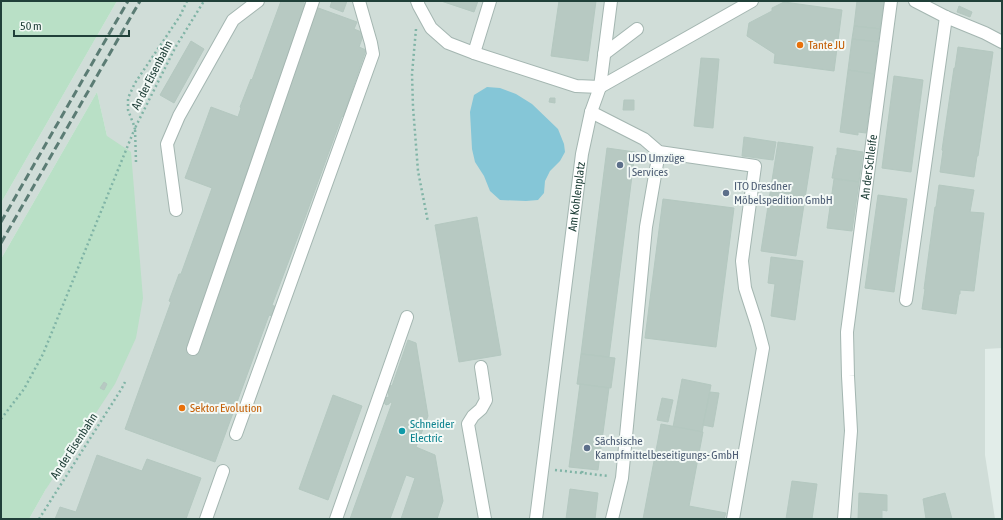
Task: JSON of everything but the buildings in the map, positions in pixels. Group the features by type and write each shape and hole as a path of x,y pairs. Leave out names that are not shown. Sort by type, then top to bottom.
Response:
{"street":[{"path":"176,210 167,144 179,116 233,20 258,1"},
{"path":"194,349 313,1"},
{"path":"236,434 373,54 359,1"},
{"path":"417,1 431,28 448,43 576,86 600,87 752,1"},
{"path":"474,53 490,1"},
{"path":"600,87 611,1"},
{"name":"An der Schleife","path":"844,519 851,431 847,332 891,1"},
{"path":"915,1 946,17 985,33 1002,42"},
{"path":"906,300 946,17"},
{"path":"604,54 637,29"},
{"name":"Am Kohlenplatz","path":"536,519 582,154 591,112 600,87"},
{"path":"591,112 644,139 659,152 754,166 742,261 745,288 763,348 733,519"},
{"path":"612,519 622,478 646,227 659,152"},
{"path":"336,519 407,317"},
{"path":"480,367 486,400 481,409 473,416 468,424 485,519"},
{"path":"206,519 223,471"}],"path":[{"path":"1,419 24,389 43,354 135,128 128,110 128,98 135,83 180,16 187,1"},
{"name":"An der Eisenbahn","path":"136,162 135,128 175,48 204,1"},
{"path":"416,29 412,74 413,107 418,171 428,222"},
{"name":"An der Eisenbahn","path":"38,519 125,382"},
{"path":"582,473 583,469"},
{"path":"563,471 622,478"}],"shaded area":[{"path":"117,1 1002,1 1002,348 985,349 985,455 995,519 29,519 46,489 107,136 97,92 1,259 1,203"}],"green space":[{"path":"1,1 117,1 1,203"},
{"path":"97,92 107,136 131,152 143,298 136,338 115,384 46,489 29,519 1,519 1,259"}],"water":[{"path":"487,87 500,88 516,94 532,104 558,129 564,144 565,152 560,161 550,171 545,181 544,193 538,200 500,200 490,191 484,176 475,162 472,149 470,112 474,95"}],"railway":[{"path":"1,222 128,1"},
{"path":"1,243 140,1"}],"place":[{"name":"Tante JU","path":"800,45"},
{"name":"USD Umzüge | Services","path":"620,165"},
{"name":"ITO Dresdner Möbelspedition GmbH","path":"726,193"},
{"name":"Sektor Evolution","path":"182,408"},
{"name":"Schneider Electric","path":"402,431"},
{"name":"Sächsische Kampfmittelbeseitigungs- GmbH","path":"587,448"}]}
